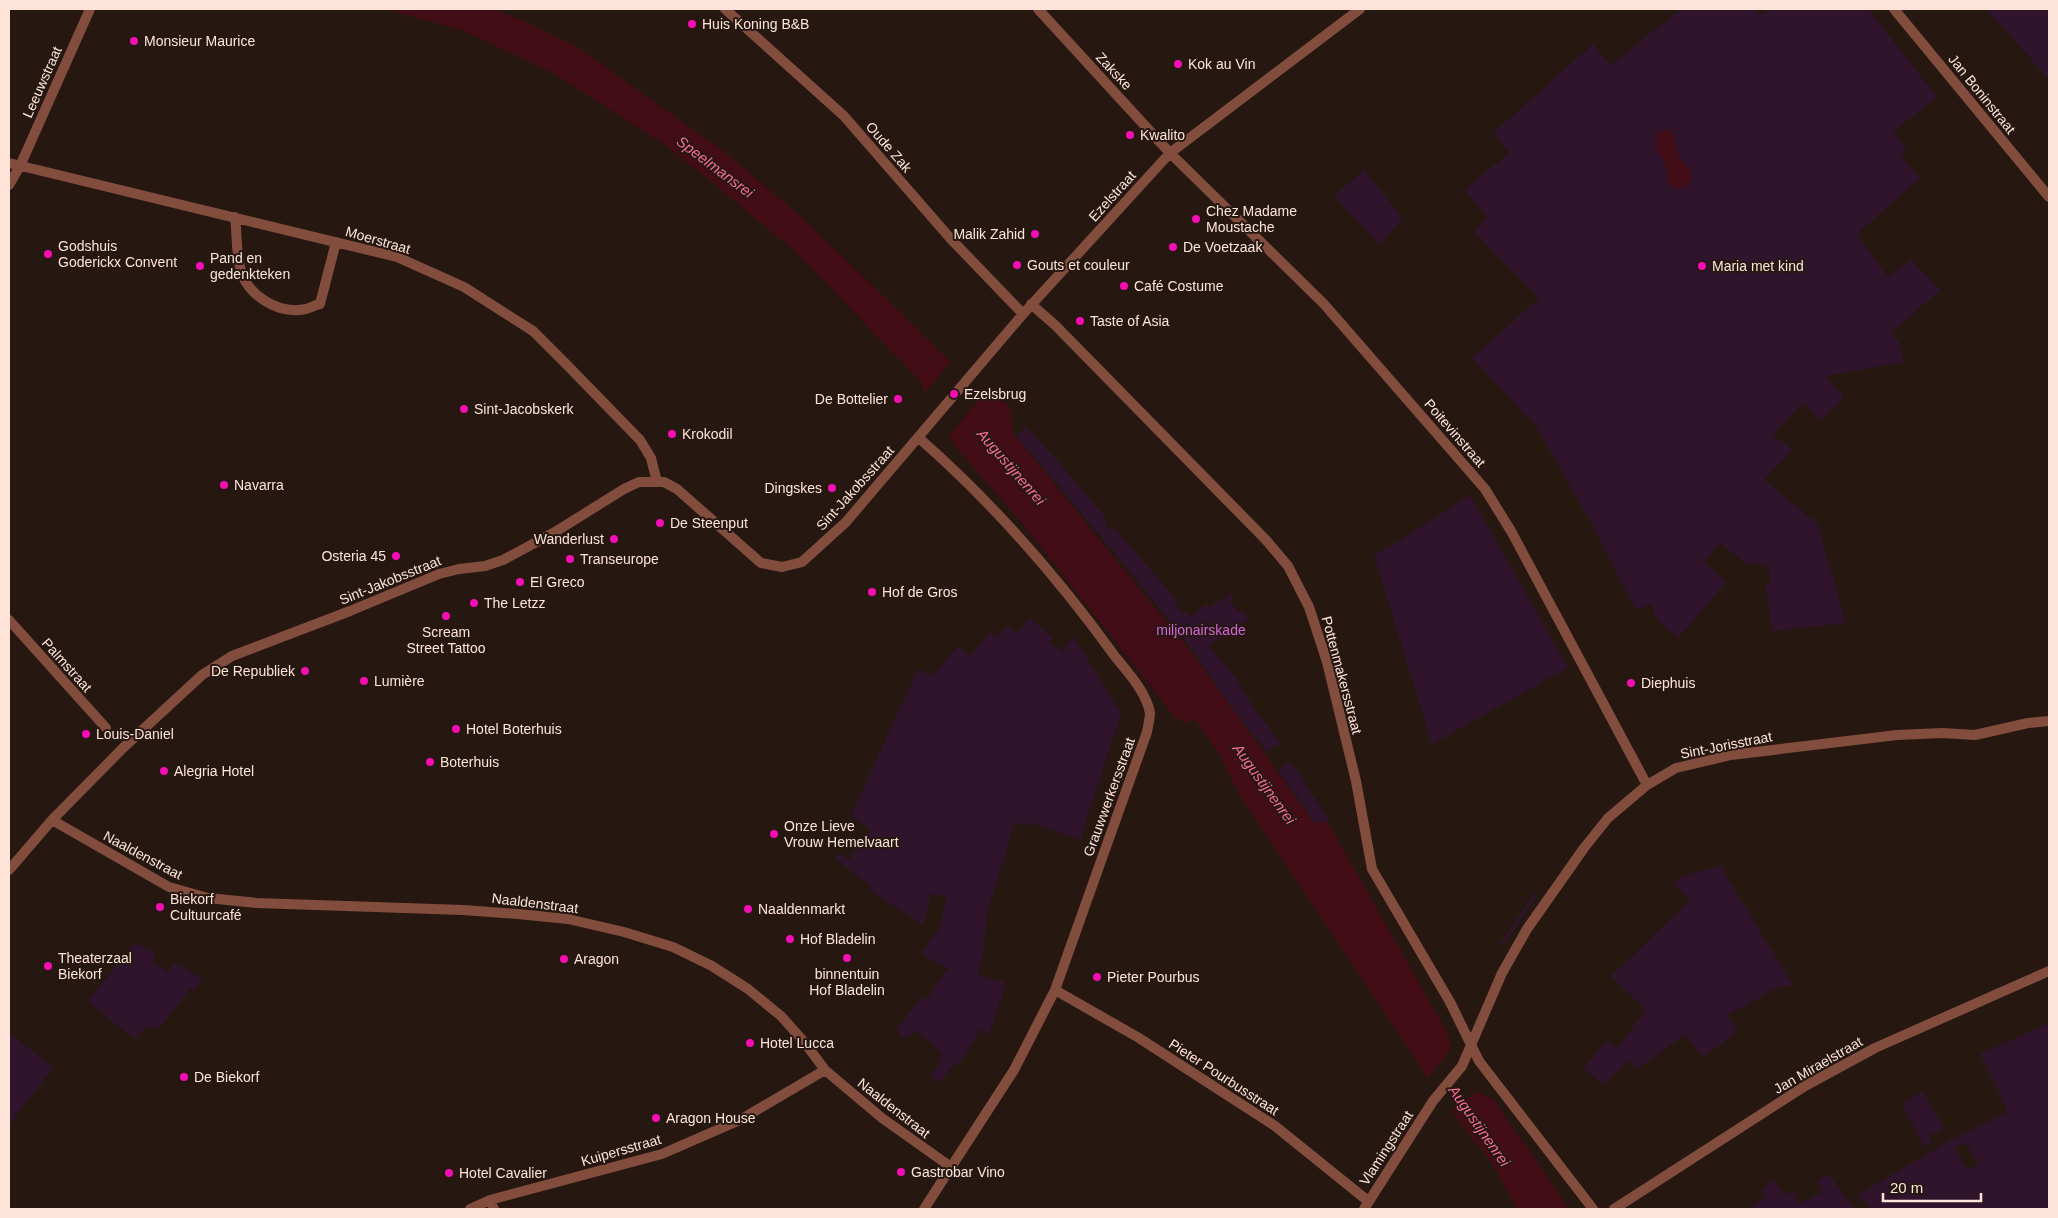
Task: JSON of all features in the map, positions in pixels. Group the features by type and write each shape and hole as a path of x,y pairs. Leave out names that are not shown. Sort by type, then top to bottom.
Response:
{"street":[{"name":"Leeuwstraat","path":"9,185 20,166 90,9"},
{"name":"Oude Zak","path":"724,9 844,116 950,238 1023,314"},
{"name":"Zakske","path":"1038,9 1170,153"},
{"name":"Ezelstraat","path":"919,438 1023,314 1170,153 1360,9"},
{"name":"Jan Boninstraat","path":"1894,9 2049,197"},
{"name":"Poitevinstraat","path":"1170,153 1324,304 1485,489 1511,531 1647,785"},
{"name":"Moerstraat","path":"9,163 397,257 464,287 533,331 640,440 651,458 657,482"},
{"path":"235,217 240,269 251,290 270,305 287,310 305,309 320,304 336,242"},
{"name":"Pottenmakersstraat","path":"1032,304 1055,325 1266,540 1288,566 1309,607 1327,662 1356,781 1372,868 1450,1002 1471,1045"},
{"name":"Sint-Jakobsstraat","path":"9,870 52,820 124,747 202,675 232,656 350,611 439,574 460,568 485,566 503,560 555,532 624,489 639,482 664,482 677,489 761,563 782,568 802,562 846,522 919,438"},
{"name":"Grauwwerkersstraat","path":"919,438 969,482 1020,535 1089,619 1143,694 1150,714 1147,732 1055,990 1014,1070 924,1209"},
{"name":"Palmstraat","path":"9,620 106,728"},
{"name":"Sint-Jorisstraat","path":"1433,1101 1462,1066 1484,1011 1502,973 1532,922 1584,848 1608,818 1647,785 1676,768 1731,755 1897,735 1942,733 1975,735 2049,720"},
{"name":"Naaldenstraat","path":"52,820 169,887 208,898 267,904 463,910 568,919 624,932 673,947 712,966 748,989 781,1016 805,1042 825,1070 882,1118 951,1167"},
{"name":"Jan Miraelstraat","path":"1614,1209 1805,1086 1875,1048 2049,971"},
{"name":"Pieter Pourbusstraat","path":"1055,990 1139,1038 1267,1121 1366,1205"},
{"path":"1471,1045 1479,1061 1593,1209"},
{"name":"Kuipersstraat","path":"470,1209 492,1205 662,1154 740,1120 825,1070"},
{"name":"Vlamingstraat","path":"1366,1205 1433,1101"}],"green space":[{"path":"1681,9 1754,9 1760,16 1770,9 1868,9 1937,97 1893,132 1907,151 1901,157 1920,178 1857,234 1888,277 1911,260 1940,290 1891,333 1899,342 1903,362 1826,376 1844,397 1821,421 1803,403 1773,434 1792,450 1764,480 1817,523 1846,623 1772,631 1766,587 1771,580 1768,567 1760,563 1746,564 1720,543 1704,562 1726,582 1678,638 1658,621 1650,604 1636,610 1595,530 1536,426 1472,358 1539,298 1474,232 1487,218 1465,189 1509,153 1493,133 1593,44 1611,65"},
{"path":"1986,9 2049,9 2049,79"},
{"path":"1364,170 1402,217 1400,222 1379,244 1334,196"},
{"name":"miljonairskade","path":"1025,426 1106,518 1106,525 1109,529 1115,529 1178,601 1175,603 1183,614 1186,612 1190,617 1207,604 1209,608 1231,593 1234,598 1230,601 1240,613 1243,610 1249,619 1209,646 1236,679 1256,711 1280,743 1267,751 1241,720 1196,655 1161,610 1017,437"},
{"path":"1470,495 1568,668 1432,744 1374,555"},
{"path":"1029,618 1053,638 1049,642 1063,652 1073,636 1121,713 1080,840 1030,822 1028,826 1015,822 987,913 983,953 978,975 1005,982 1004,988 989,1035 981,1029 959,1064 955,1062 940,1083 930,1075 938,1065 942,1053 915,1030 907,1039 896,1030 921,997 926,1000 948,968 921,954 940,927 947,897 931,893 923,925 869,890 871,887 835,858 839,853 849,860 870,830 855,818 852,813 918,669 933,676 958,646 970,656 990,632 997,638 1007,626 1018,634"},
{"path":"1291,762 1329,820 1315,823 1278,769"},
{"path":"1720,866 1793,985 1775,989 1728,1015 1737,1032 1703,1057 1685,1035 1637,1069 1629,1060 1604,1085 1583,1069 1606,1041 1617,1048 1646,1010 1611,976 1690,901 1673,882 1683,876"},
{"path":"1534,893 1537,895 1503,946 1500,944"},
{"path":"135,942 156,953 151,962 168,972 174,963 203,979 194,991 191,988 160,1028 152,1027 146,1029 134,1039 88,1001"},
{"path":"2049,1023 2049,1209 1870,1209 1859,1194 1951,1140 2008,1111 1980,1054","holes":["1966,1143 1978,1164 1968,1170 1955,1148"]},
{"path":"9,1032 53,1068 9,1125"},
{"path":"1923,1091 1944,1128 1929,1136 1932,1142 1924,1146 1902,1103"},
{"path":"1829,1174 1854,1209 1747,1209 1766,1197 1761,1189 1774,1180 1785,1195 1793,1191 1800,1204 1822,1192 1817,1181"}],"water":[{"path":"385,9 492,9 522,20 579,48 726,153 808,223 951,362 991,387 1011,409 1012,432 1196,658 1314,823 1327,821 1449,1036 1450,1049 1477,1091 1494,1100 1569,1209 1517,1209 1494,1166 1428,1078 1240,796 1218,752 1196,721 1193,720 1184,724 1181,719 1177,720 1027,529 955,446 927,399 921,382 797,253 661,142 553,73 464,31"},
{"path":"1671,130 1678,155 1689,170 1692,179 1686,186 1677,189 1668,183 1667,169 1656,149 1657,133"}],"pier":[{"name":"Ezelsbrug","path":"952,360 992,385 950,434 944,429 922,396"},
{"path":"1451,1048 1477,1092 1450,1110 1427,1080"}],"place":[{"name":"Huis Koning B&B","path":"692,24"},
{"name":"Monsieur Maurice","path":"134,41"},
{"name":"Kok au Vin","path":"1178,64"},
{"name":"Kwalito","path":"1130,135"},
{"name":"Chez Madame Moustache","path":"1196,219"},
{"name":"Malik Zahid","path":"1035,234"},
{"name":"De Voetzaak","path":"1173,247"},
{"name":"Godshuis Goderickx Convent","path":"48,254"},
{"name":"Gouts et couleur","path":"1017,265"},
{"name":"Pand en gedenkteken","path":"200,266"},
{"name":"Maria met kind","path":"1702,266"},
{"name":"Café Costume","path":"1124,286"},
{"name":"Taste of Asia","path":"1080,321"},
{"name":"Ezelsbrug","path":"954,394"},
{"name":"De Bottelier","path":"898,399"},
{"name":"Sint-Jacobskerk","path":"464,409"},
{"name":"Krokodil","path":"672,434"},
{"name":"Navarra","path":"224,485"},
{"name":"Dingskes","path":"832,488"},
{"name":"De Steenput","path":"660,523"},
{"name":"Wanderlust","path":"614,539"},
{"name":"Osteria 45","path":"396,556"},
{"name":"Transeurope","path":"570,559"},
{"name":"El Greco","path":"520,582"},
{"name":"Hof de Gros","path":"872,592"},
{"name":"The Letzz","path":"474,603"},
{"name":"Scream Street Tattoo","path":"446,616"},
{"name":"De Republiek","path":"305,671"},
{"name":"Lumière","path":"364,681"},
{"name":"Diephuis","path":"1631,683"},
{"name":"Hotel Boterhuis","path":"456,729"},
{"name":"Louis-Daniel","path":"86,734"},
{"name":"Boterhuis","path":"430,762"},
{"name":"Alegria Hotel","path":"164,771"},
{"name":"Onze Lieve Vrouw Hemelvaart","path":"774,834"},
{"name":"Biekorf Cultuurcafé","path":"160,907"},
{"name":"Naaldenmarkt","path":"748,909"},
{"name":"Hof Bladelin","path":"790,939"},
{"name":"binnentuin Hof Bladelin","path":"847,958"},
{"name":"Aragon","path":"564,959"},
{"name":"Theaterzaal Biekorf","path":"48,966"},
{"name":"Pieter Pourbus","path":"1097,977"},
{"name":"Hotel Lucca","path":"750,1043"},
{"name":"De Biekorf","path":"184,1077"},
{"name":"Aragon House","path":"656,1118"},
{"name":"Gastrobar Vino","path":"901,1172"},
{"name":"Hotel Cavalier","path":"449,1173"}],"water label":[{"name":"Speelmansrei","path":"715,167"},
{"name":"Augustijnenrei","path":"1011,467"},
{"name":"Augustijnenrei","path":"1264,784"},
{"name":"Augustijnenrei","path":"1479,1126"}]}
